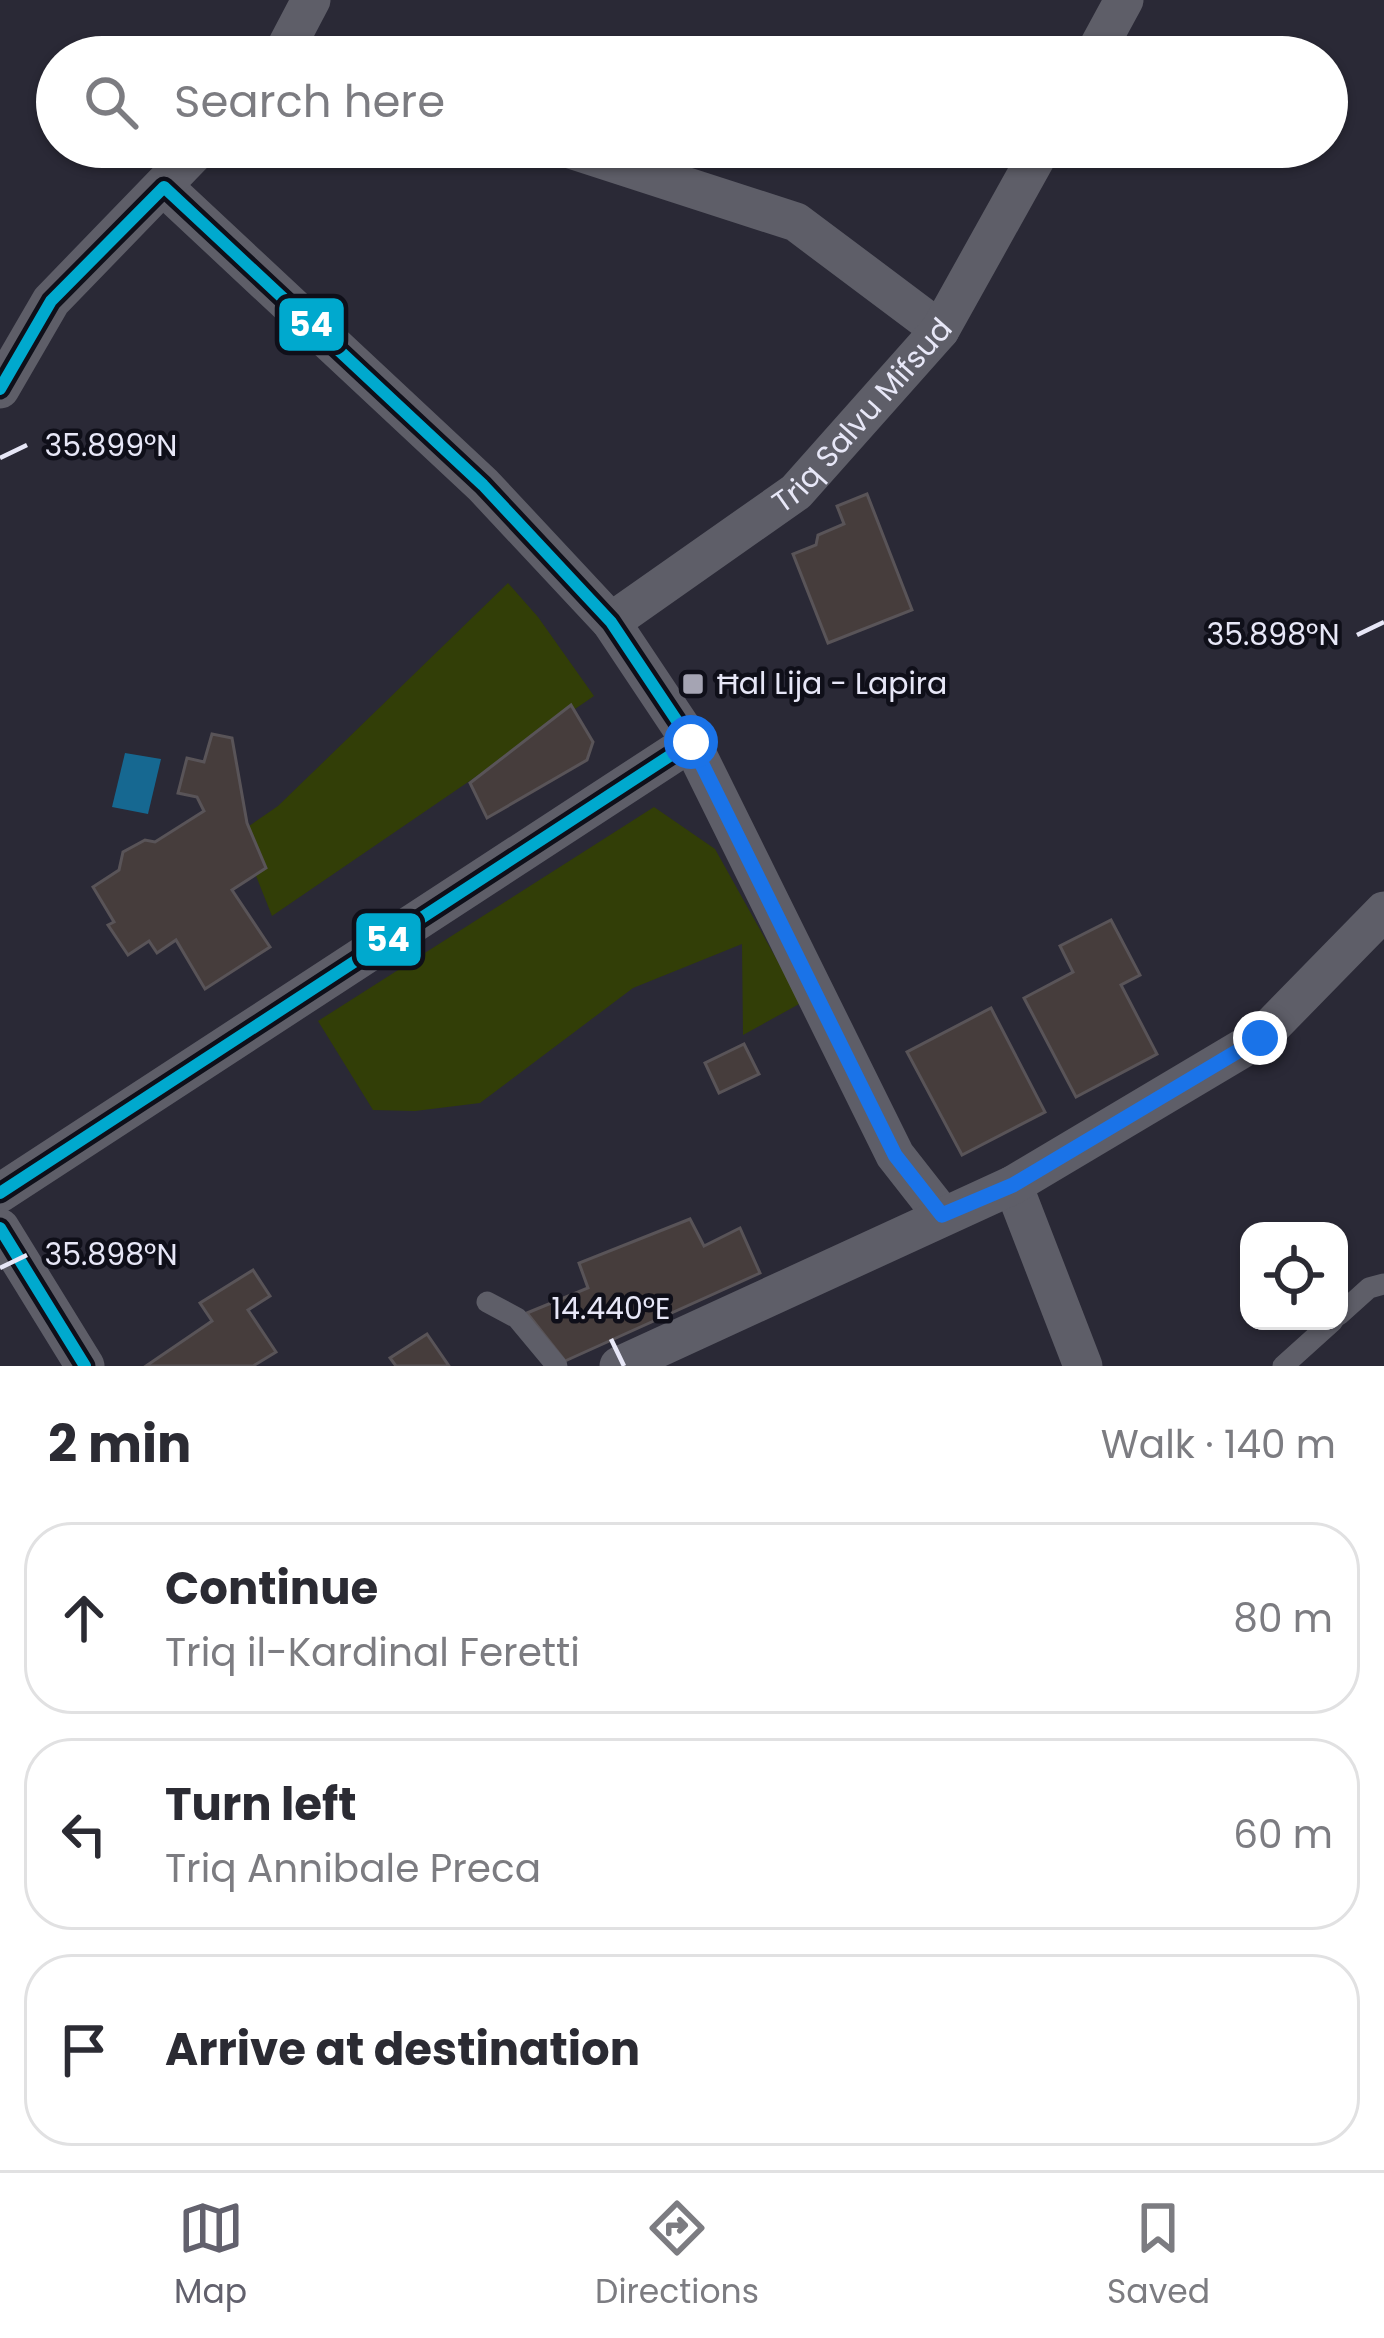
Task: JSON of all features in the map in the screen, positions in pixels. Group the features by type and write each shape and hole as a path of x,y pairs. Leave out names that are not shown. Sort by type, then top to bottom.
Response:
{"street":[{"path":"293,36 310,0"},
{"path":"1104,36 1124,0"},
{"path":"0,389 51,301 181,168"},
{"path":"629,168 796,222 940,330"},
{"name":"Triq Salvu Mifsud","path":"611,622 796,491 940,330 1030,168"},
{"path":"164,187 483,485 611,622 691,742 895,1155 942,1215"},
{"path":"0,1192 691,742"},
{"path":"619,1366 1013,1185 1260,1038 1384,911"},
{"path":"1013,1185 1083,1366"},
{"path":"0,1228 85,1366"}],"lane":[{"path":"1348,1307 1369,1288 1384,1284"},
{"path":"487,1302 517,1318 557,1366"},
{"path":"1283,1366 1323,1330"}],"green space":[{"path":"508,583 594,696 272,916 239,833 278,806"},
{"path":"654,807 715,849 801,1003 743,1035 742,944 633,988 480,1103 415,1111 373,1110 318,1021"}],"water":[{"path":"125,753 161,759 148,814 112,807"}],"building":[{"path":"867,494 912,610 828,643 793,554 816,545 818,535 844,524 837,506"},
{"path":"571,705 593,742 587,760 487,818 470,783"},
{"path":"212,734 232,738 247,823 266,868 232,890 270,947 205,989 176,940 157,953 149,941 128,955 108,925 114,922 93,887 119,870 123,852 145,840 155,842 204,811 197,797 178,793 187,758 204,762"},
{"path":"1111,920 1140,975 1121,985 1157,1054 1076,1097 1024,998 1073,972 1060,946"},
{"path":"991,1008 1045,1112 962,1155 907,1052"},
{"path":"744,1044 759,1074 719,1093 705,1063"},
{"path":"690,1219 704,1246 740,1228 760,1273 565,1361 527,1313 588,1288 579,1263"},
{"path":"253,1270 270,1296 248,1310 276,1352 253,1366 146,1366 212,1321 200,1303"},
{"path":"427,1334 449,1366 396,1366 390,1358"}],"transit line":[{"name":"54","path":"0,389 51,301 164,187 483,485 611,622 691,742 0,1193"},
{"name":"54","path":"0,1228 85,1366"}],"place":[{"name":"Ħal Lija - Lapira","path":"693,684"}],"route":[{"path":"691,742 895,1155 942,1215 1013,1185 1260,1038"}]}
